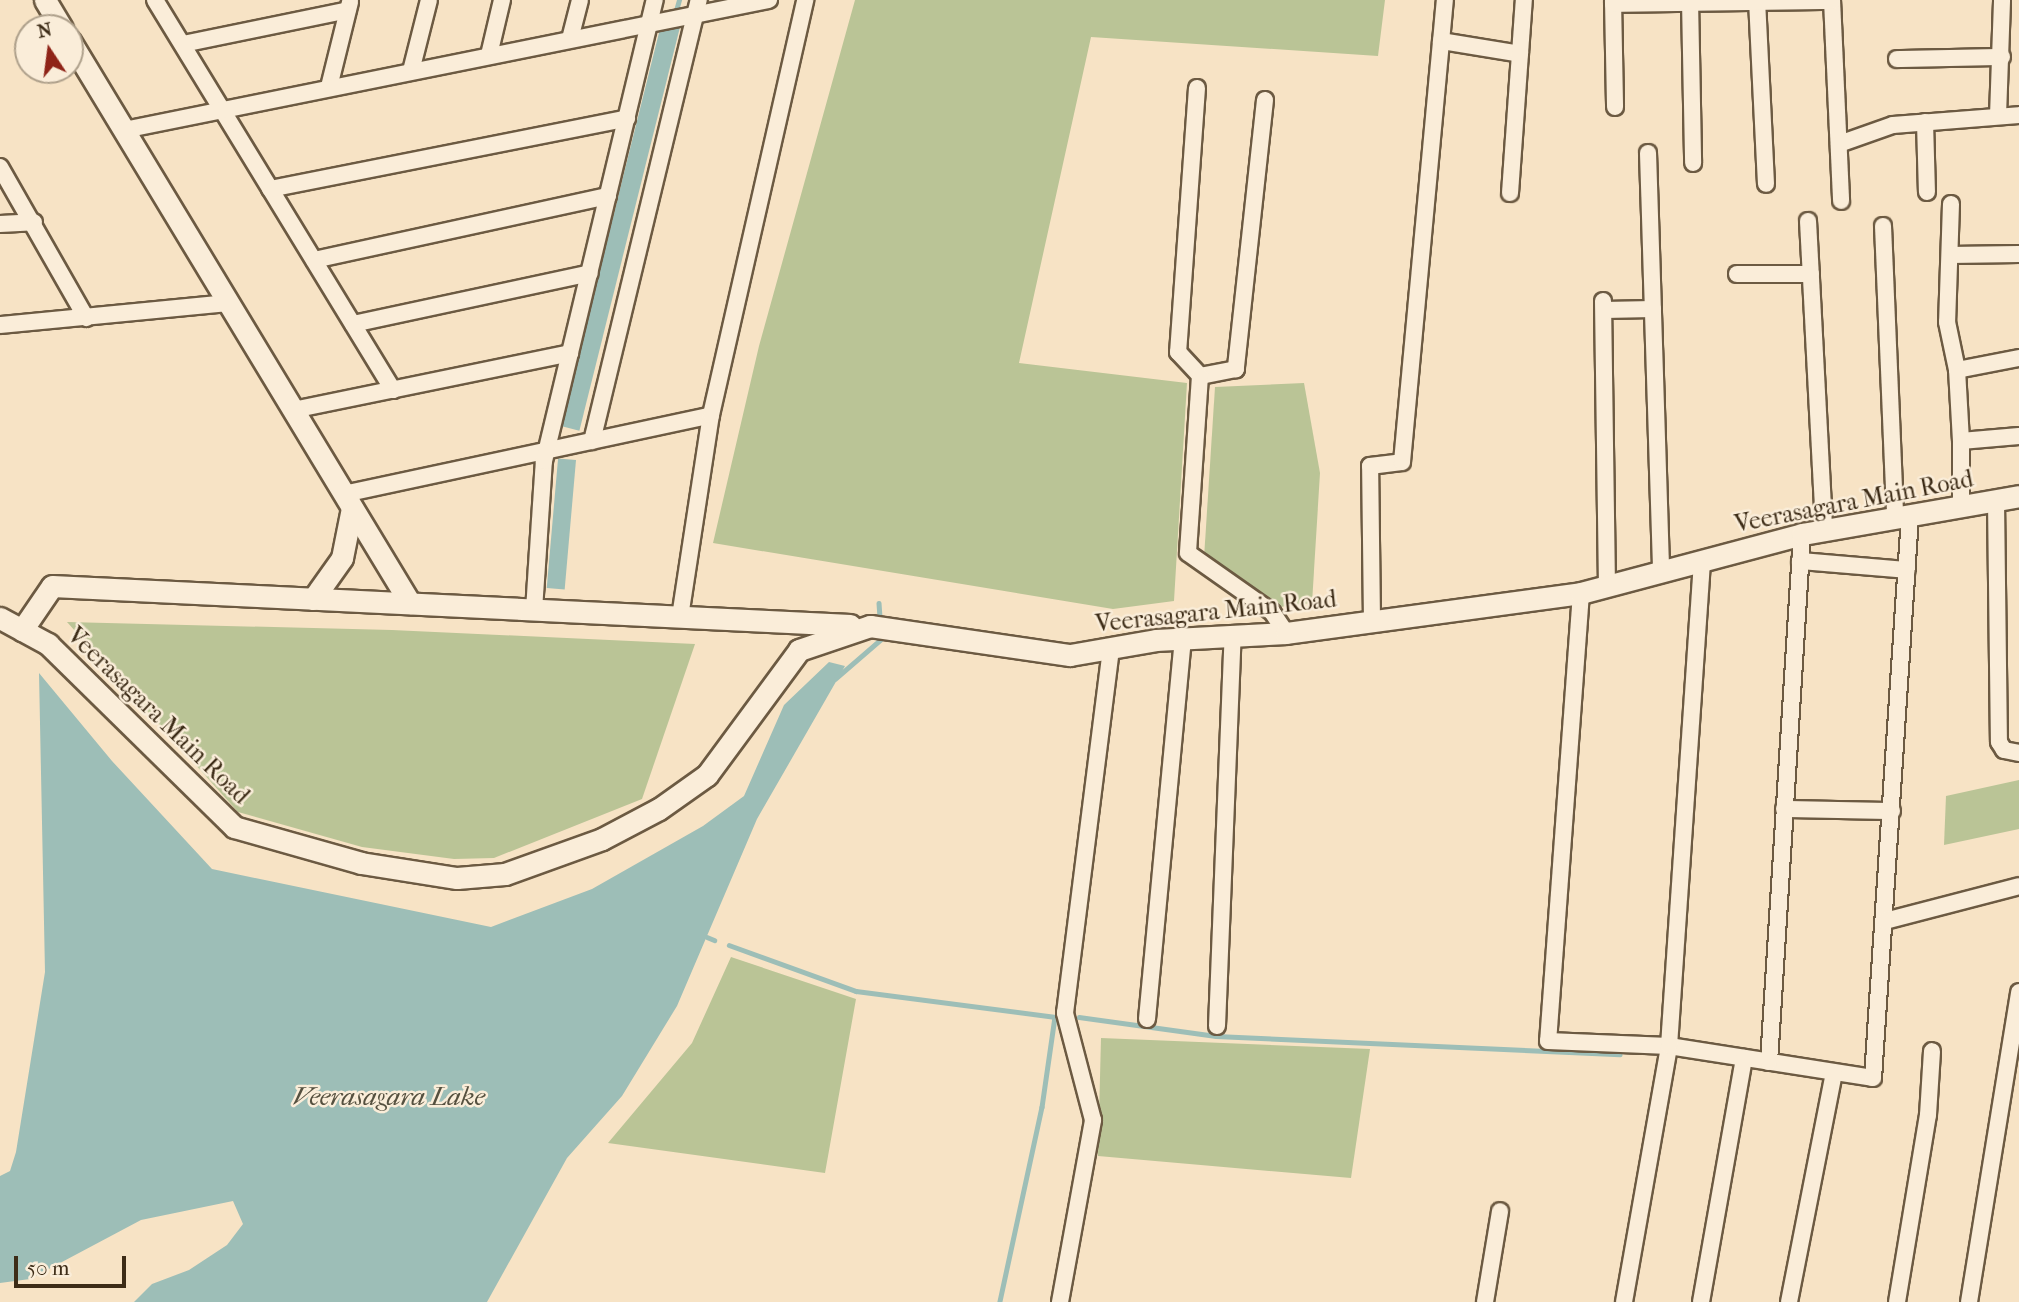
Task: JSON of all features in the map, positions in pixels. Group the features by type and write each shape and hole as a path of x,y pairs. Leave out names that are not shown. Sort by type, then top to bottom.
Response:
{"street":[{"path":"155,0 393,390"},
{"path":"411,71 429,0"},
{"path":"489,55 502,0"},
{"path":"570,39 580,0"},
{"path":"534,610 554,449 570,352 627,118 656,22 655,0"},
{"path":"124,130 656,22 693,10 769,0"},
{"path":"680,617 711,415 806,0"},
{"path":"1372,621 1370,466 1402,462 1445,0"},
{"path":"1510,193 1524,0"},
{"path":"1758,0 1766,184"},
{"path":"1615,107 1613,2 1832,0 1841,201"},
{"path":"1998,116 2002,0"},
{"path":"1690,1 1693,163"},
{"path":"183,44 350,5 329,87"},
{"path":"587,442 693,10"},
{"path":"1441,41 1520,54"},
{"path":"1897,60 2002,57"},
{"path":"84,64 410,603"},
{"path":"1197,88 1178,352 1200,376 1188,553 1272,612 1286,633"},
{"path":"1200,376 1236,369 1265,100"},
{"path":"1839,144 1893,125 2019,115"},
{"path":"270,189 627,118"},
{"path":"1925,122 1927,192"},
{"path":"1648,153 1661,571"},
{"path":"0,167 34,222 86,318"},
{"path":"314,260 608,196"},
{"path":"1951,204 1947,322 1956,369 1962,441 1961,507"},
{"path":"1808,221 1824,530"},
{"path":"0,224 34,222"},
{"path":"1581,593 1548,1041 1669,1046 1873,1078 1907,570 1883,226"},
{"path":"1950,255 2019,254"},
{"path":"353,324 590,272"},
{"path":"1737,274 1811,274"},
{"path":"0,325 228,303"},
{"path":"1607,586 1604,306 1653,309"},
{"path":"293,410 570,352"},
{"path":"1956,369 2019,358"},
{"path":"348,501 554,449 711,415"},
{"path":"1962,441 2019,436"},
{"name":"Veerasagara Main Road","path":"0,618 48,645 234,827 361,863 457,878 505,874 601,839 659,809 707,775 799,650 870,626 1070,655 1183,639 1286,633 1581,593 1802,534 2019,496"},
{"path":"313,599 342,558 348,501"},
{"path":"1996,501 1999,742 2004,750 2019,753"},
{"path":"1769,1062 1802,534"},
{"path":"1624,1302 1669,1046 1702,560"},
{"path":"1800,561 1907,570"},
{"path":"22,630 52,586 870,626"},
{"path":"1217,1026 1233,636"},
{"path":"1147,1019 1183,639"},
{"path":"1060,1302 1093,1120 1065,1013 1111,648"},
{"path":"1784,809 1892,811"},
{"path":"1885,922 2019,886"},
{"path":"1969,1302 2019,992"},
{"path":"1897,1302 1928,1115 1932,1051"},
{"path":"1701,1302 1744,1058"},
{"path":"1789,1302 1834,1072"},
{"path":"1485,1302 1500,1210"}],"green space":[{"path":"855,0 1385,0 1378,56 1091,37 1019,363 1187,383 1174,601 1113,609 713,543 759,346"},
{"path":"1304,383 1320,473 1312,603 1280,607 1204,558 1215,387"},
{"path":"67,622 392,630 695,644 642,799 494,858 454,859 362,847 238,812"},
{"path":"2019,780 2019,829 1944,845 1946,796"},
{"path":"731,957 856,999 825,1173 608,1143 692,1043"},
{"path":"1101,1038 1370,1049 1351,1178 1098,1156"}],"water":[{"path":"662,22 680,27 579,431 561,426"},
{"path":"558,458 576,460 565,590 547,588"},
{"name":"Veerasagara Lake","path":"829,662 845,666 757,819 677,1006 622,1096 567,1158 487,1302 134,1302 152,1284 189,1270 227,1245 243,1224 233,1201 141,1220 30,1279 0,1283 0,1176 10,1171 16,1152 45,972 39,673 112,761 212,869 491,927 592,889 703,826 744,796 784,705"}],"waterway":[{"path":"675,14 679,0"},
{"path":"879,603 880,619"},
{"path":"835,679 880,640"},
{"path":"707,937 714,940"},
{"path":"729,945 856,991 1055,1017 1042,1107 1000,1302"},
{"path":"1079,1017 1216,1036 1620,1054"}]}
